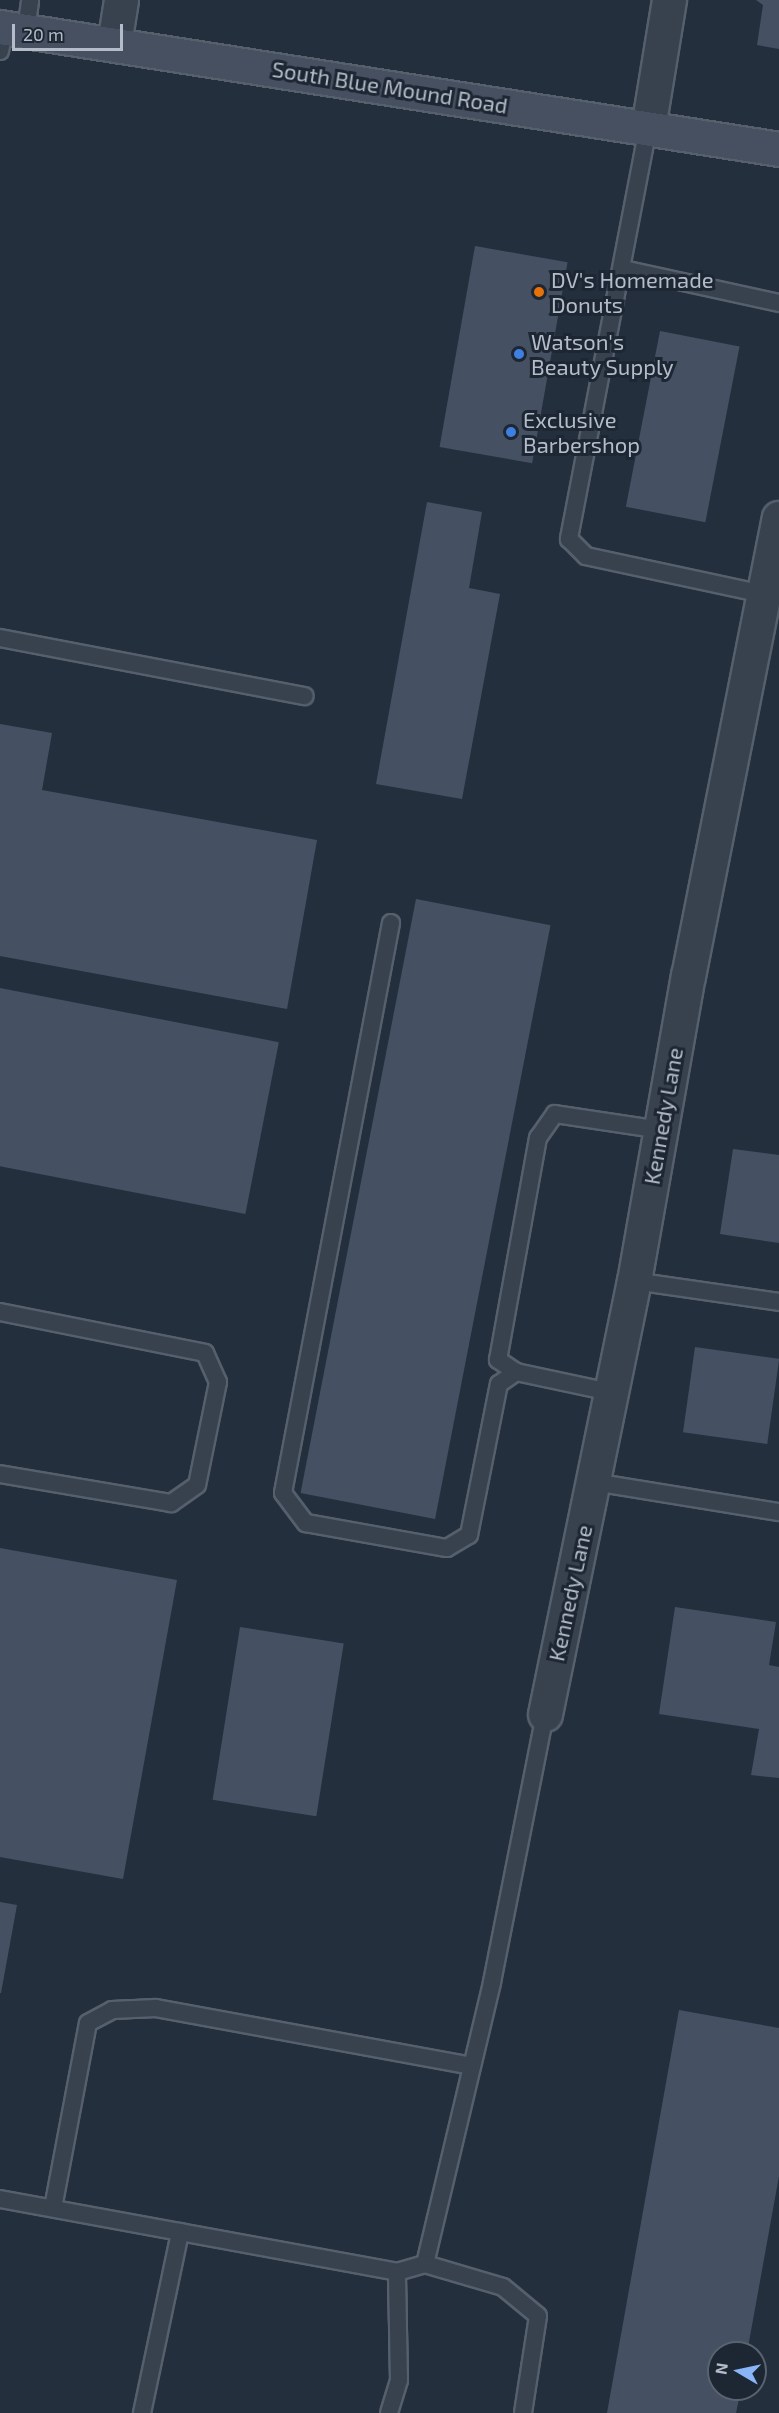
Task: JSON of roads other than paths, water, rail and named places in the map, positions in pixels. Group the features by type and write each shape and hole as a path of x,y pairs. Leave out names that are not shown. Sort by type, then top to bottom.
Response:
{"main road":[{"name":"South Blue Mound Road","path":"12,27 779,149"}],"street":[{"path":"114,44 121,0"},
{"path":"648,128 669,0"},
{"name":"Kennedy Lane","path":"545,1714 634,1281 779,518"}],"lane":[{"path":"648,128 569,539 586,556 764,594"},
{"path":"622,269 779,303"},
{"path":"0,638 305,696"},
{"path":"391,923 283,1493 306,1523 447,1548 469,1535 499,1384 516,1372"},
{"path":"610,1392 516,1372 498,1360 538,1138 555,1114 661,1130"},
{"path":"634,1281 779,1302"},
{"path":"0,1312 205,1353 218,1382 197,1485 171,1503 0,1474"},
{"path":"593,1482 779,1512"},
{"path":"425,2264 472,2066 545,1714"},
{"path":"53,2208 88,2024 112,2010 156,2008 472,2066"},
{"path":"0,2199 397,2272 425,2264 503,2287 538,2316 523,2413"},
{"path":"142,2413 180,2232"},
{"path":"389,2413 399,2380 397,2272"}],"place":[{"name":"DV's Homemade Donuts","path":"539,292"},
{"name":"Watson's Beauty Supply","path":"519,354"},
{"name":"Exclusive Barbershop","path":"511,432"}]}
